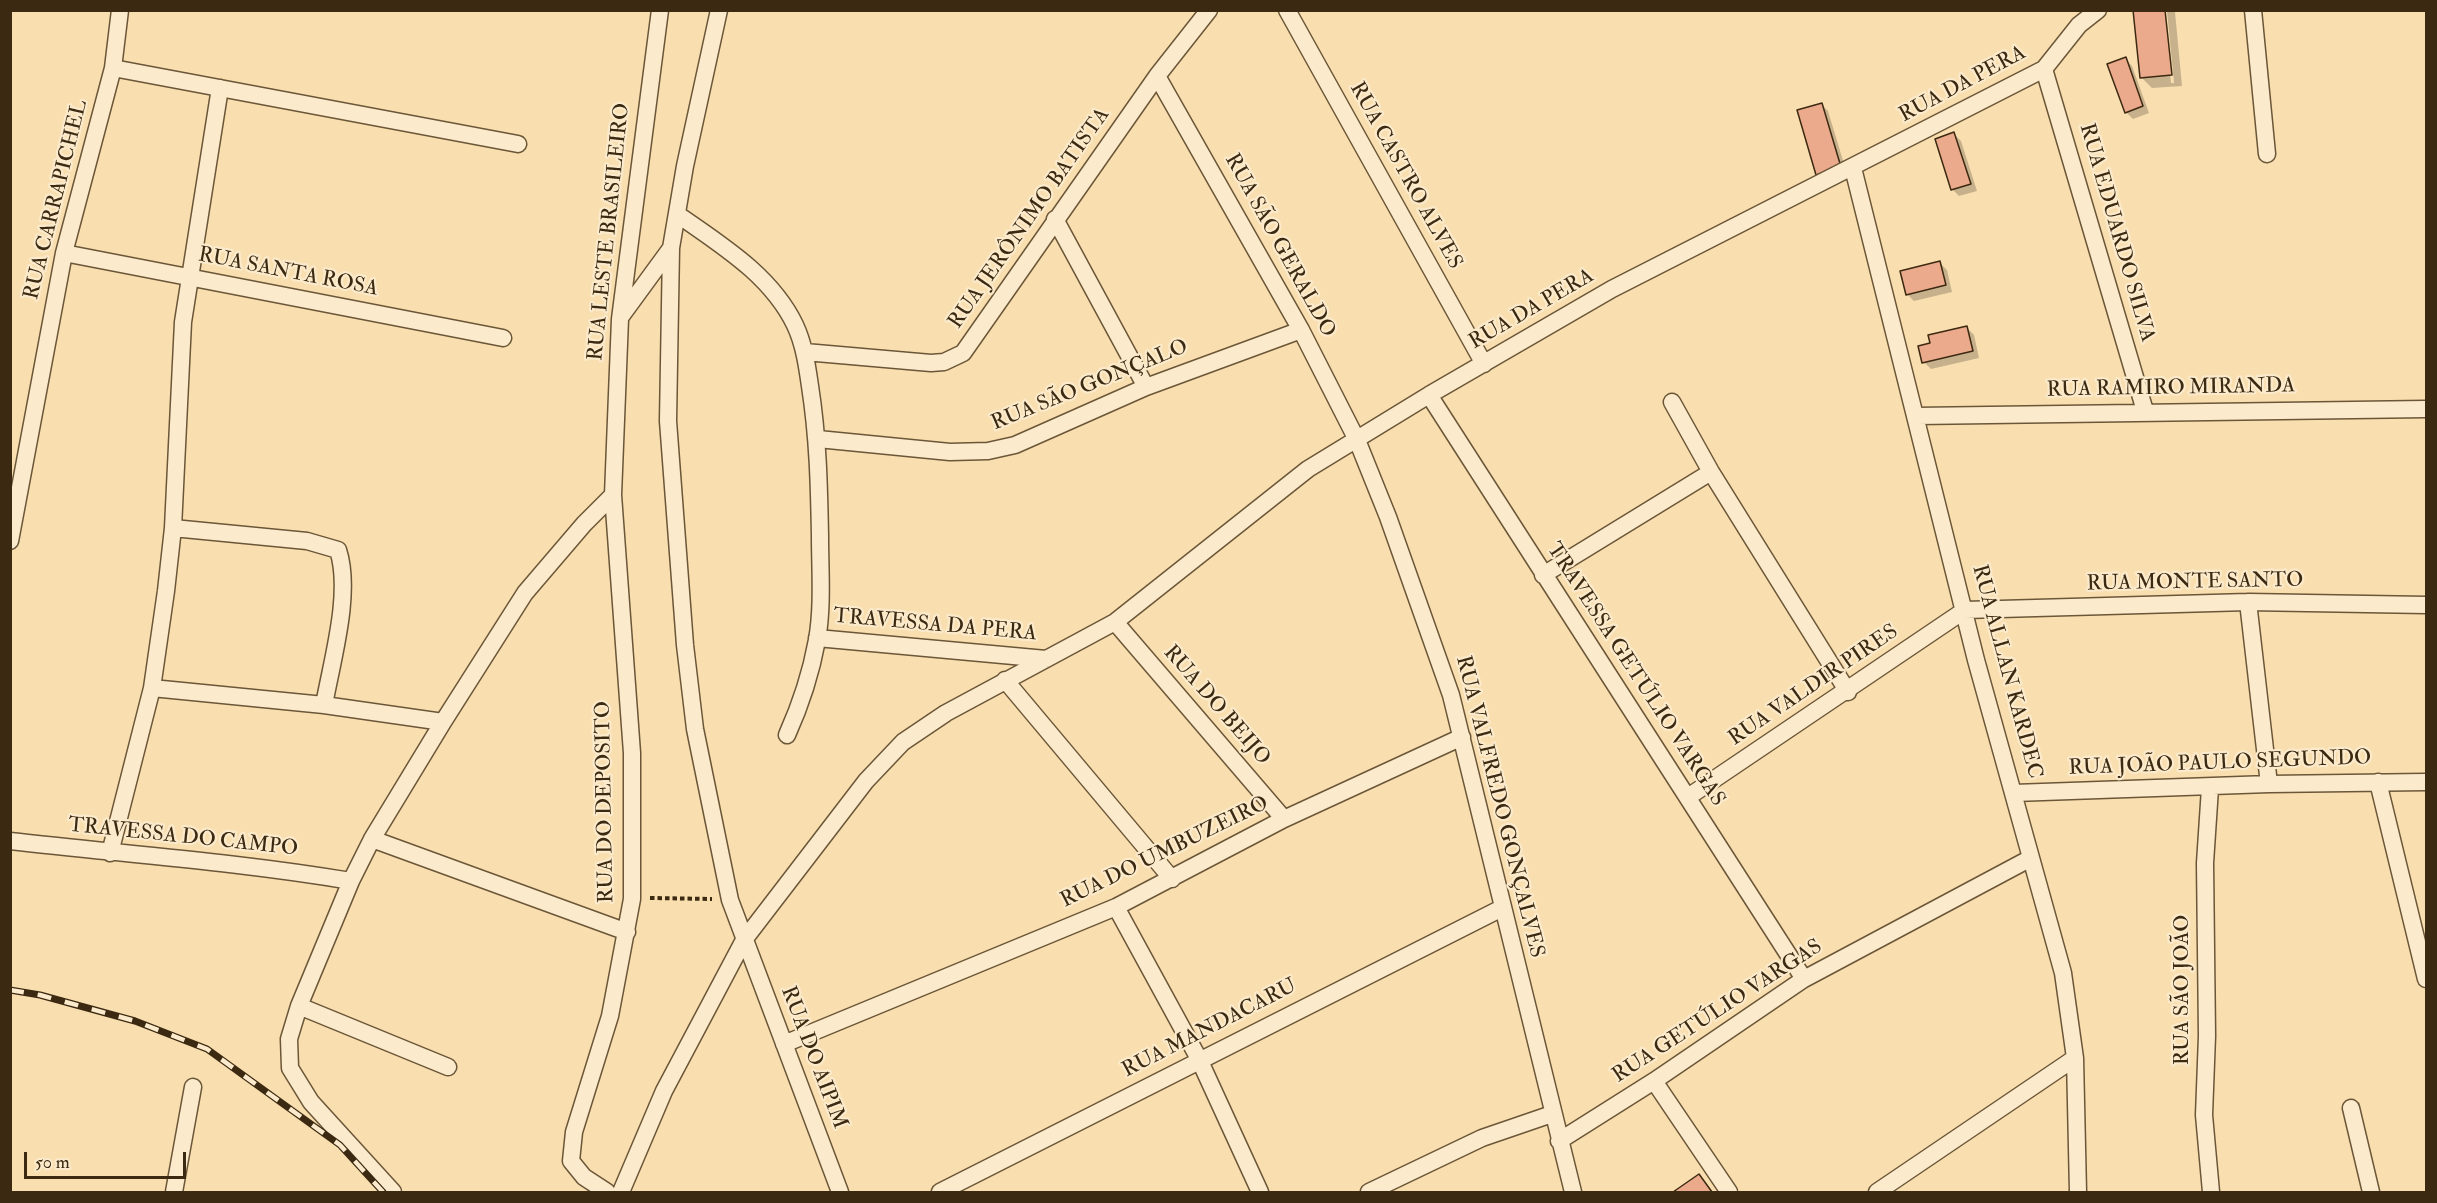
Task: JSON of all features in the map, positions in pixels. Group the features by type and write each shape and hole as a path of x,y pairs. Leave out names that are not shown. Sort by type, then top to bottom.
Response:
{"street":[{"name":"RUA CARRAPICHEL","path":"10,541 64,254 113,68 120,10"},
{"name":"RUA LESTE BRASILEIRO","path":"613,495 620,319 660,10"},
{"name":"RUA JERÔNIMO BATISTA","path":"804,352 931,363 944,362 963,353 972,344 1055,219 1157,76 1209,10"},
{"name":"RUA CASTRO ALVES","path":"1287,10 1484,364"},
{"name":"RUA DA PERA","path":"621,1192 664,1091 744,940 882,763 903,742 1005,680 1115,622 1308,469 1429,395 1612,289 2044,69 2077,18 2098,10"},
{"path":"2253,10 2266,154"},
{"name":"RUA DO AIPIM","path":"722,13 685,166 671,248 668,421 685,645 695,729 730,900 840,1192"},
{"path":"113,68 518,144"},
{"name":"RUA EDUARDO SILVA","path":"2044,69 2145,411"},
{"name":"RUA SÃO GERALDO","path":"1157,76 1301,330 1357,440"},
{"path":"110,853 152,688 173,528 183,322 220,88"},
{"name":"RUA ALLAN KARDEC","path":"1853,168 1917,416 1976,660 2063,973 2075,1058 2078,1192"},
{"path":"677,214 742,260 768,287 794,324 804,352 818,439 820,597 817,638 801,703 787,735"},
{"path":"1055,219 1146,387"},
{"path":"620,319 671,248"},
{"name":"RUA SANTA ROSA","path":"64,254 503,338"},
{"name":"RUA SÃO GONÇALO","path":"818,439 950,452 988,451 1015,445 1146,387 1301,330"},
{"name":"TRAVESSA GETÚLIO VARGAS","path":"1429,395 1542,575 1804,979"},
{"path":"1672,402 1711,472 1848,692"},
{"name":"RUA RAMIRO MIRANDA","path":"1917,416 2145,411 2427,409"},
{"name":"RUA VALFREDO GONÇALVES","path":"1357,440 1388,517 1447,683 1573,1192"},
{"path":"1542,575 1711,472"},
{"path":"393,1192 311,1102 290,1068 289,1039 299,1006 351,881 372,839 443,722 525,593 584,524 613,495"},
{"name":"RUA DO DEPOSITO","path":"607,1192 585,1177 570,1161 574,1132 610,1016 632,899 632,753 613,495"},
{"path":"173,528 307,541 338,550 343,565 340,611 324,705"},
{"path":"2248,602 2269,784"},
{"name":"RUA MONTE SANTO","path":"1965,610 2248,602 2427,605"},
{"name":"RUA VALDIR PIRES","path":"1688,797 1848,692 1965,610"},
{"name":"RUA DO BEIJO","path":"1115,622 1284,819"},
{"name":"TRAVESSA DA PERA","path":"817,638 1048,659"},
{"path":"1005,680 1172,879"},
{"path":"152,688 324,705 443,722"},
{"name":"RUA DO UMBUZEIRO","path":"784,1044 1116,907 1284,819 1462,737"},
{"path":"2378,782 2427,979"},
{"name":"RUA JOÃO PAULO SEGUNDO","path":"2014,793 2210,788 2269,784 2427,782"},
{"name":"RUA SÃO JOÃO","path":"2210,788 2205,863 2207,1036 2204,1115 2211,1192"},
{"path":"372,839 627,932"},
{"name":"TRAVESSA DO CAMPO","path":"10,841 110,853 240,864 351,881"},
{"name":"RUA GETÚLIO VARGAS","path":"1559,1141 1654,1082 1804,979 2031,858"},
{"path":"1116,907 1199,1059 1260,1192"},
{"name":"RUA MANDACARU","path":"940,1192 1199,1059 1502,908"},
{"path":"299,1006 448,1067"},
{"path":"1877,1192 2075,1058"},
{"path":"1654,1082 1729,1192"},
{"path":"174,1192 193,1087"},
{"path":"2351,1108 2371,1192"},
{"path":"1369,1192 1482,1138 1552,1114"}],"path":[{"path":"632,899 730,900"}],"building":[{"path":"2133,10 2165,10 2172,75 2140,78"},
{"path":"2126,57 2143,106 2125,113 2107,64"},
{"path":"1822,103 1841,167 1816,175 1797,110"},
{"path":"1954,132 1971,184 1951,190 1935,139"},
{"path":"1940,261 1946,285 1906,295 1900,271"},
{"path":"1967,326 1973,351 1922,363 1918,346 1930,343 1928,335"},
{"path":"1699,1174 1712,1192 1673,1192"}],"railway":[{"path":"10,990 40,995 135,1021 207,1049 340,1145 383,1192"}]}
